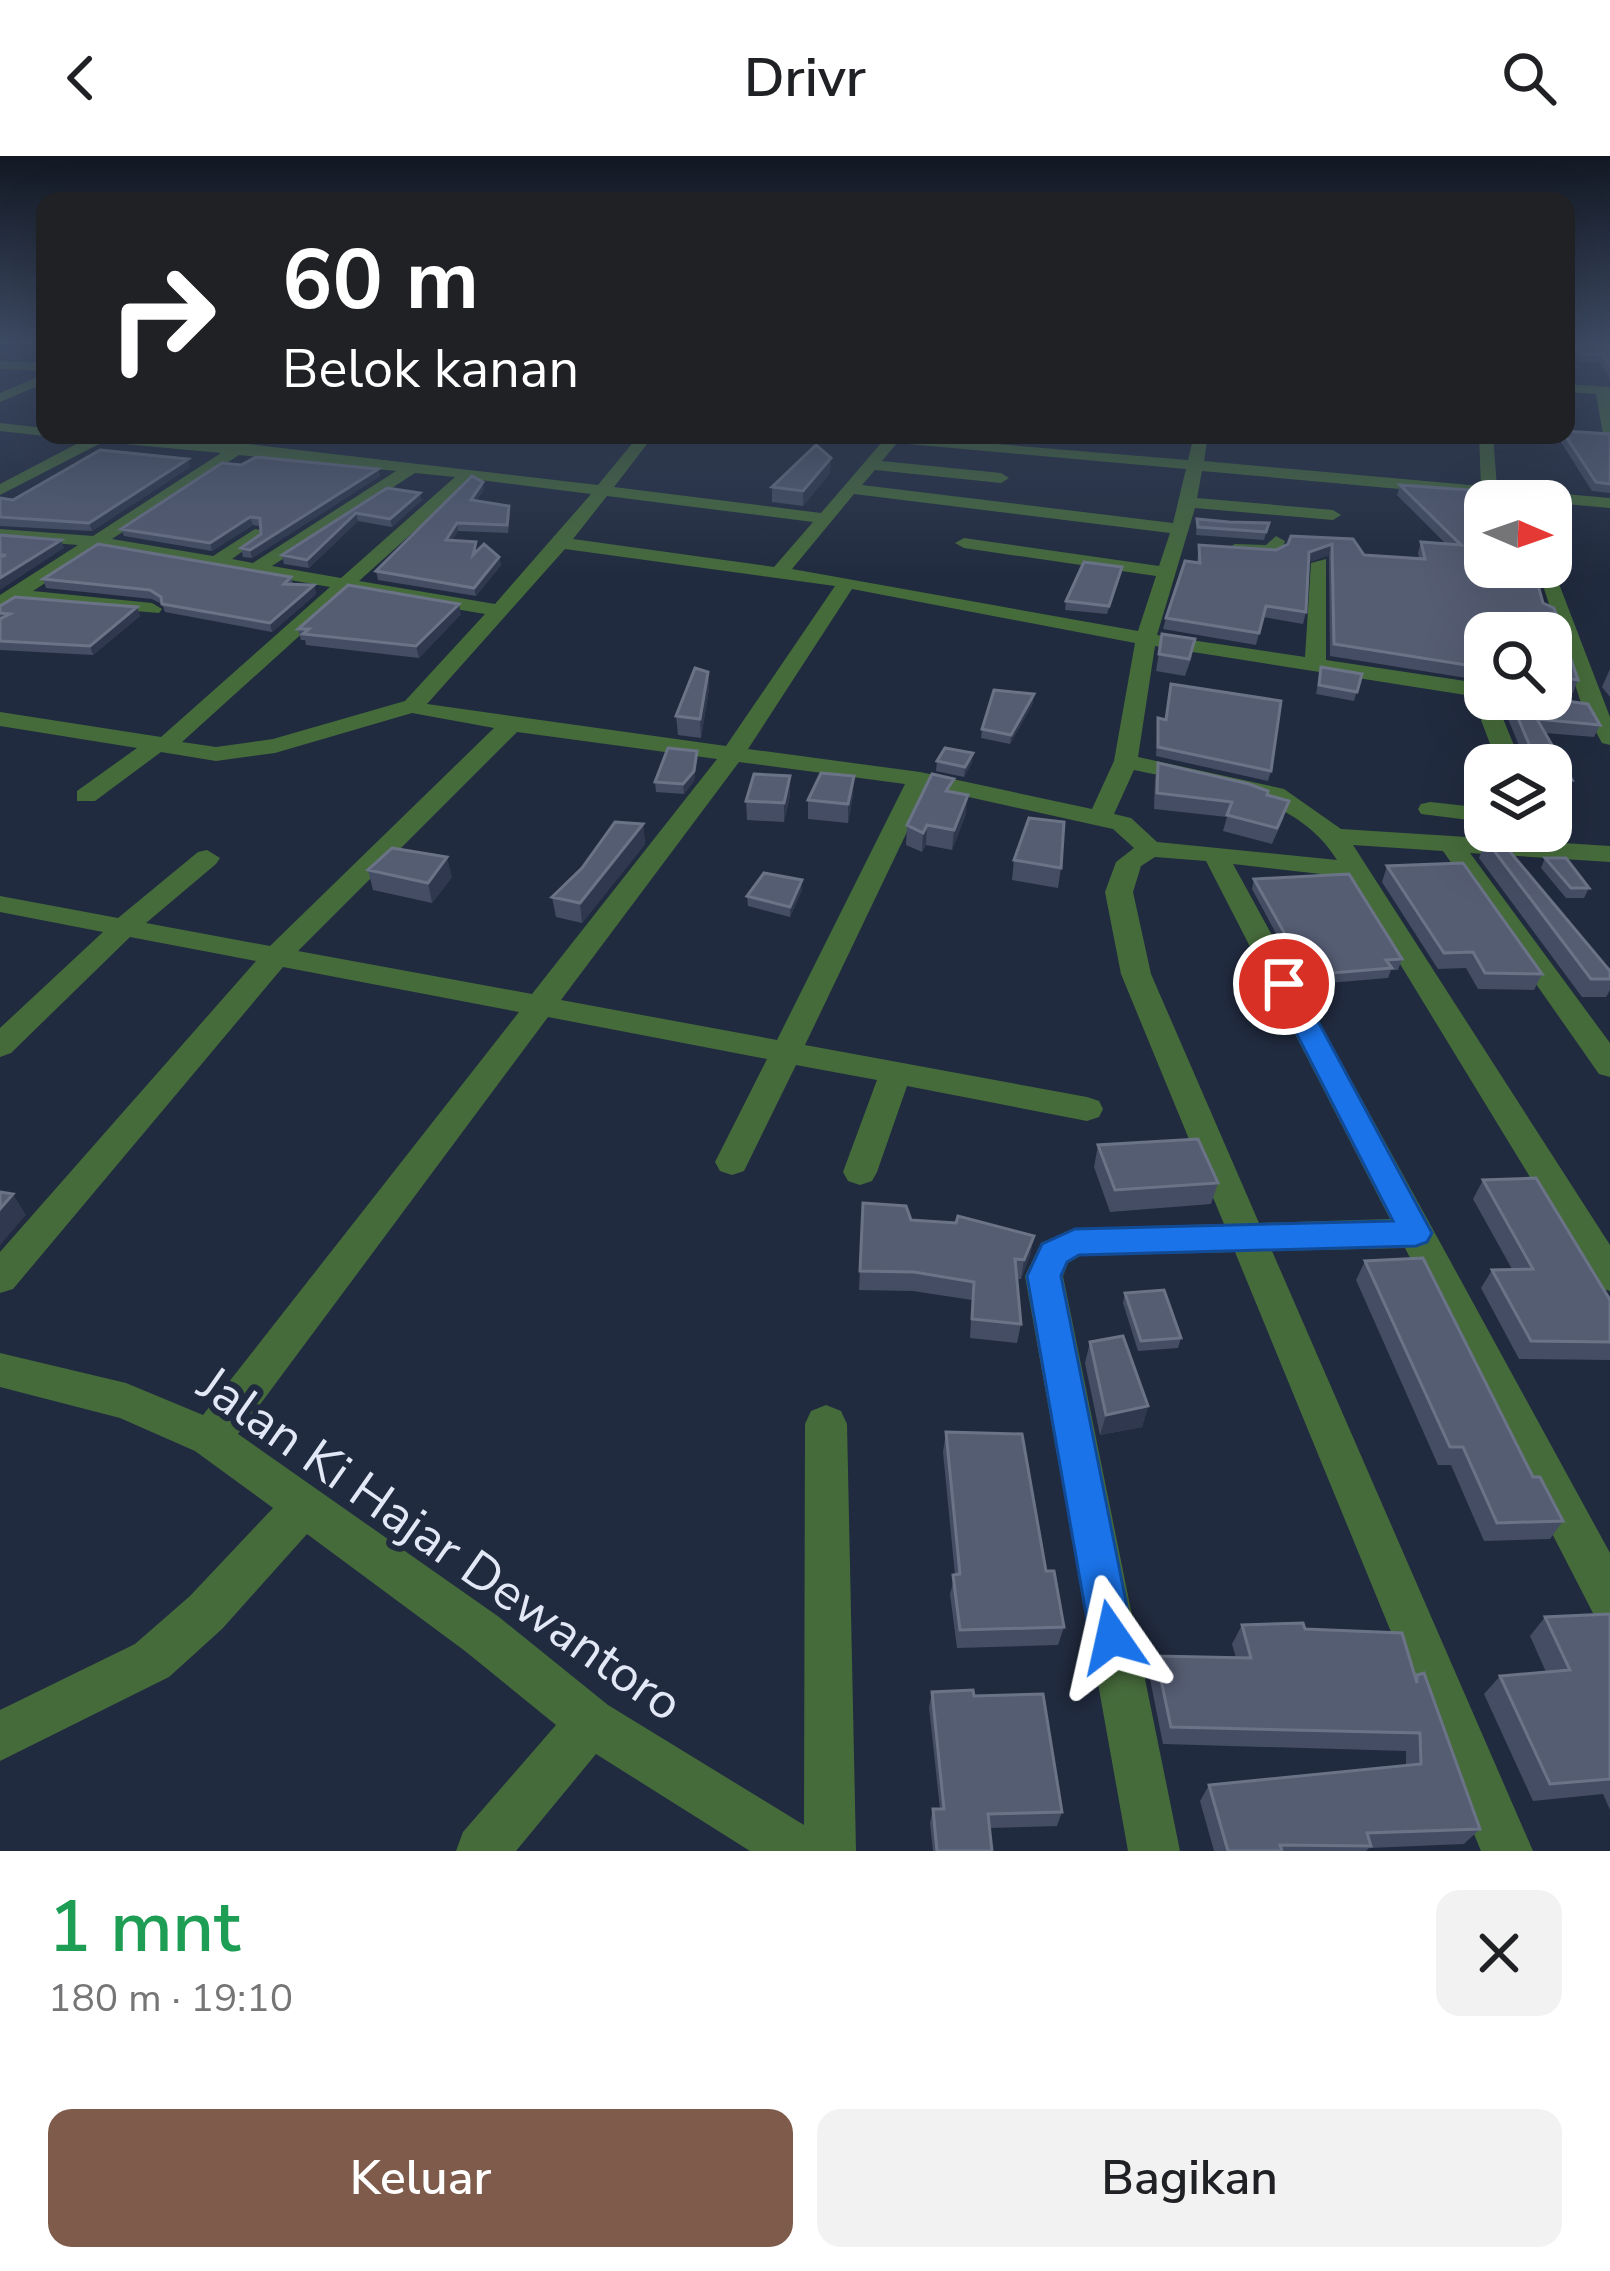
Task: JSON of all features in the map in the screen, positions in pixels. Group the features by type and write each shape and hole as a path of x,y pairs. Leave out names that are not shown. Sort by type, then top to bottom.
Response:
{"street":[{"path":"0,437 9,428"},
{"path":"0,490 88,444"},
{"path":"168,444 602,489 826,519"},
{"path":"7,599 246,444"},
{"path":"0,719 216,754 246,751 413,706 561,543 639,444"},
{"path":"778,574 889,444"},
{"path":"954,444 1464,492"},
{"path":"1056,454 1058,444"},
{"path":"1100,818 1126,761 1146,639 1166,572 1190,541 1188,502 1199,444"},
{"path":"1486,444 1488,480"},
{"path":"972,475 988,448"},
{"path":"871,465 1001,478"},
{"path":"258,568 411,468"},
{"path":"86,796 162,744 468,474"},
{"path":"852,489 1190,541 1274,551 1276,542"},
{"path":"1572,501 1610,503"},
{"path":"1188,502 1333,515"},
{"path":"0,534 95,541 500,611"},
{"path":"218,561 255,534"},
{"path":"561,543 847,582 1146,639 1464,688"},
{"path":"964,543 1166,572"},
{"path":"1315,664 1320,563"},
{"path":"210,1438 734,752 847,582"},
{"path":"1554,588 1610,738"},
{"path":"7,599 152,609"},
{"path":"413,706 512,724 920,779 1121,823 1150,849"},
{"path":"0,1278 278,954 512,724"},
{"path":"1126,761 1275,794 1335,836 1610,1276"},
{"path":"732,1162 920,779"},
{"path":"1430,809 1464,813"},
{"path":"1335,836 1464,845"},
{"path":"1451,844 1610,1066"},
{"path":"1355,870 1150,849 1129,862 1121,875 1125,935 1160,1037 1250,1238 1508,1851"},
{"path":"1572,851 1610,854"},
{"path":"1508,852 1534,884"},
{"path":"1215,854 1610,1599"},
{"path":"0,1046 123,928 207,858"},
{"path":"0,904 1088,1109"},
{"path":"860,1172 895,1074"},
{"path":"1154,1851 1044,1276 1054,1253 1075,1242 1416,1233"},
{"name":"Jalan Ki Hajar Dewantoro","path":"9,1382 126,1401 210,1438 482,1634 591,1722 798,1851"},
{"path":"826,1424 830,1851"},
{"path":"0,1736 55,1706 117,1681 170,1646 305,1505"},
{"path":"482,1851 591,1722"}],"building":[{"path":"1575,432 1610,434 1610,484 1596,482 1571,444 1575,444"},
{"path":"816,445 831,458 803,491 772,487"},
{"path":"100,450 188,459 89,523 0,517 0,498 13,500"},
{"path":"256,457 378,469 250,550 241,548 261,534 260,518 250,517 210,543 121,529 222,463 241,465"},
{"path":"472,476 483,482 471,500 509,506 507,525 457,523 446,540 476,542 473,555 484,544 499,557 474,588 376,571"},
{"path":"1400,485 1464,490 1464,588 1539,588 1543,603 1555,612 1464,612 1464,665 1334,644 1332,544 1309,552 1306,612 1266,606 1259,633 1166,618 1185,561 1200,563 1199,545 1276,550 1288,544 1291,536 1353,539 1364,555 1425,559 1421,542 1461,545"},
{"path":"387,488 420,493 390,519 356,513 307,560 282,555"},
{"path":"1197,519 1269,523 1266,532 1198,527"},
{"path":"0,535 61,540 0,578 0,557 6,555 0,555"},
{"path":"98,544 291,577 284,584 314,585 270,623 162,604 161,597 150,590 43,579"},
{"path":"1084,562 1122,567 1109,606 1066,601"},
{"path":"348,585 459,604 416,646 303,634 309,629 298,629"},
{"path":"15,597 137,607 90,646 0,641 0,619 10,614 0,613 0,606"},
{"path":"1162,634 1195,639 1189,659 1159,654"},
{"path":"1321,667 1362,674 1357,692 1319,685"},
{"path":"695,668 708,672 700,719 676,716"},
{"path":"1171,684 1281,701 1271,771 1158,747 1158,718 1166,720"},
{"path":"994,690 1034,694 1011,735 982,729"},
{"path":"1572,702 1588,704 1600,725 1548,720 1572,720"},
{"path":"1519,720 1538,720 1551,744 1529,744"},
{"path":"668,748 697,751 694,771 683,784 655,782"},
{"path":"945,748 973,753 965,767 937,761"},
{"path":"1158,763 1249,784 1289,801 1277,828 1227,815 1232,802 1157,793"},
{"path":"821,773 854,776 848,804 808,800"},
{"path":"754,774 790,776 784,803 746,801"},
{"path":"932,774 954,779 946,791 968,795 954,830 927,825 923,833 907,825"},
{"path":"1029,818 1064,822 1061,868 1014,860"},
{"path":"615,822 643,824 580,903 552,897 582,868"},
{"path":"392,848 447,857 428,883 368,870"},
{"path":"1495,852 1510,852 1610,971 1610,979 1591,979"},
{"path":"1545,858 1566,858 1589,888 1571,888"},
{"path":"1463,863 1542,974 1485,973 1473,952 1444,953 1387,866"},
{"path":"764,873 802,880 790,907 747,896"},
{"path":"1349,874 1402,959 1386,960 1392,968 1308,975 1254,879"},
{"path":"1198,1139 1218,1183 1115,1190 1098,1145"},
{"path":"1536,1178 1610,1300 1610,1342 1531,1341 1492,1270 1533,1269 1483,1180"},
{"path":"0,1192 13,1194 0,1209"},
{"path":"863,1203 906,1206 911,1220 956,1223 958,1216 1034,1236 1024,1260 1015,1259 1021,1324 972,1319 974,1282 914,1272 860,1271"},
{"path":"1423,1258 1533,1477 1540,1477 1563,1521 1497,1523 1463,1447 1450,1447 1365,1261"},
{"path":"1164,1290 1181,1338 1141,1341 1125,1293"},
{"path":"1123,1336 1148,1406 1106,1415 1090,1342"},
{"path":"946,1432 1022,1434 1046,1571 1054,1571 1064,1627 960,1630 953,1575 960,1574"},
{"path":"1610,1614 1610,1779 1550,1784 1500,1676 1570,1670 1545,1617"},
{"path":"1303,1623 1305,1629 1402,1633 1417,1683 1417,1675 1424,1673 1480,1829 1367,1833 1371,1846 1280,1845 1282,1851 1228,1851 1209,1785 1421,1764 1420,1733 1171,1727 1156,1656 1251,1658 1242,1625"},
{"path":"973,1690 974,1696 1043,1694 1062,1812 988,1814 992,1851 937,1851 933,1809 944,1809 932,1692"}],"route":[{"path":"1112,1637 1044,1276 1054,1253 1075,1242 1416,1233 1284,984"}]}
